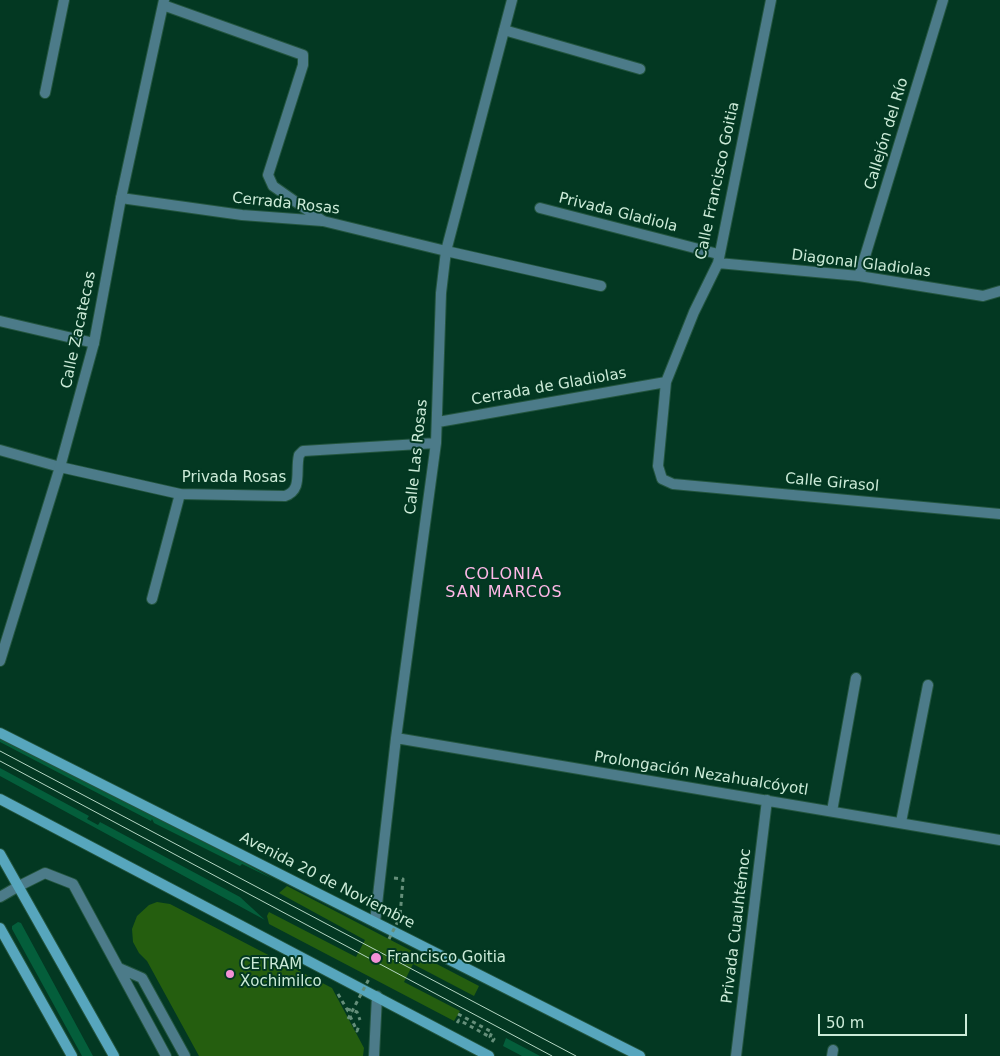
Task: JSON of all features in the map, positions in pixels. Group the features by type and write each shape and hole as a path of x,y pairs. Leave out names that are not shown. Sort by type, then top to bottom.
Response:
{"main road":[{"name":"Avenida 20 de Noviembre","path":"0,733 640,1056"},
{"path":"0,799 489,1056"},
{"path":"0,854 114,1056"},
{"path":"0,928 72,1056"}],"street":[{"path":"44,93 64,0"},
{"name":"Calle Las Rosas","path":"375,922 396,738 436,443 441,292 446,251 512,0"},
{"name":"Calle Francisco Goitia","path":"662,479 658,466 666,382 718,259 771,0"},
{"name":"Callejón del Río","path":"859,276 942,0"},
{"path":"164,3 296,50 304,55 303,65 268,175 273,186 323,221"},
{"name":"Calle Zacatecas","path":"0,661 60,467 94,344 121,198 164,3"},
{"path":"504,30 640,70"},
{"name":"Cerrada Rosas","path":"121,198 242,215 323,221 600,286"},
{"name":"Privada Gladiola","path":"540,208 718,259"},
{"name":"Diagonal Gladiolas","path":"718,259 859,276 983,296 1000,291"},
{"path":"0,321 94,344"},
{"name":"Cerrada de Gladiolas","path":"438,422 666,382"},
{"name":"Privada Rosas","path":"0,450 60,467 180,494 285,496 294,493 296,489 298,455 303,451 436,443"},
{"name":"Calle Girasol","path":"662,479 673,484 1000,514"},
{"path":"152,599 180,494"},
{"path":"832,811 856,678"},
{"path":"901,822 928,685"},
{"name":"Prolongación Nezahualcóyotl","path":"396,738 1000,840"},
{"name":"Privada Cuauhtémoc","path":"736,1056 768,800"},
{"path":"0,897 45,873 73,884 166,1056"},
{"path":"119,968 142,978 184,1056"},
{"path":"374,1056 377,996"}],"path":[{"path":"389,939 400,917 403,879"},
{"path":"350,1016 370,977"},
{"path":"346,1009 354,1011 359,1015 360,1021 357,1031 350,1016 346,1009"},
{"path":"458,1014 492,1032 490,1037"}],"green space":[{"path":"0,739 273,879 242,864 240,866 154,823 152,819 151,821 0,742"},
{"path":"0,768 89,816 87,819 98,825 100,822 240,897 265,920 0,776"},
{"path":"18,922 21,923 93,1056 82,1056 12,929 12,926"},
{"path":"506,1038 540,1056 522,1056 503,1046"}],"building":[{"path":"287,886 479,986 474,996 413,964 404,982 460,1011 454,1021 269,924 267,916 269,912 356,957 365,940 279,893"},
{"name":"CETRAM Xochimilco","path":"157,902 170,904 332,988 364,1048 363,1056 199,1056 147,961 139,953 133,942 132,929 137,916 149,905"}],"tram line":[{"path":"0,751 576,1056"},
{"path":"0,761 552,1056"}],"place":[{"name":"Francisco Goitia","path":"376,958"},
{"name":"CETRAM Xochimilco","path":"230,974"}],"district":[{"name":"COLONIA SAN MARCOS","path":"504,584"}]}
